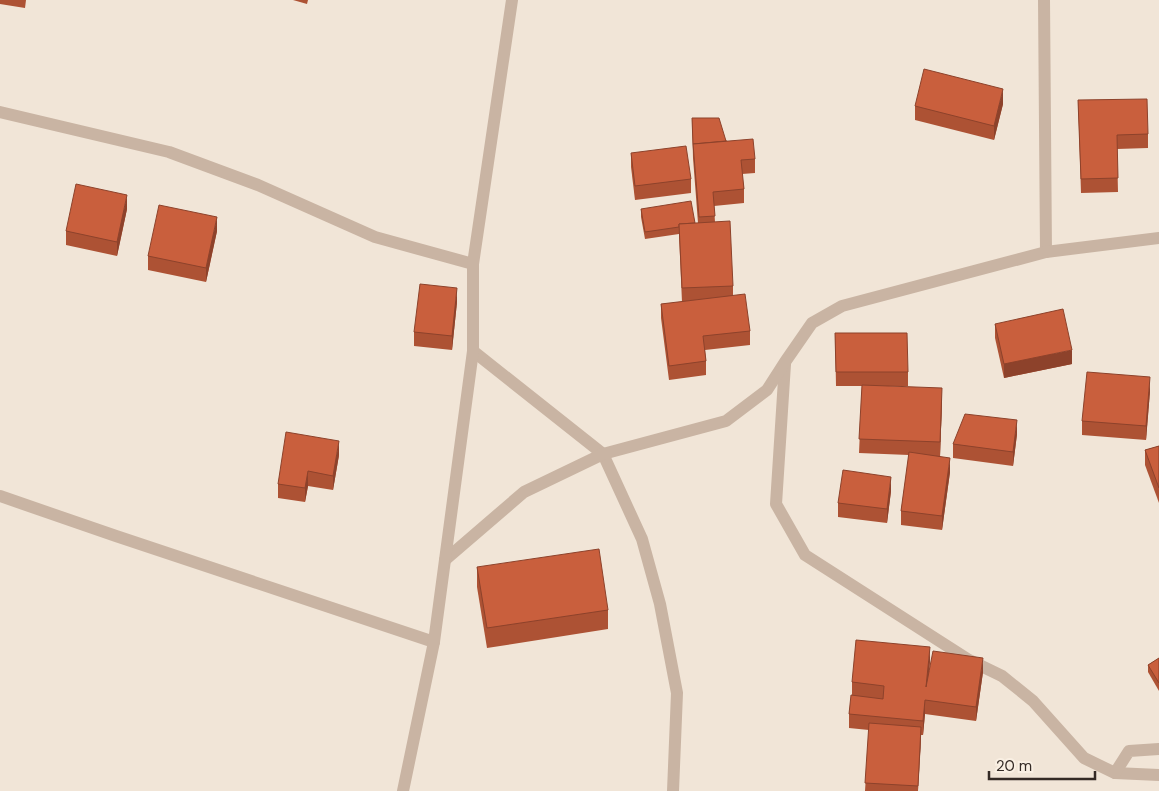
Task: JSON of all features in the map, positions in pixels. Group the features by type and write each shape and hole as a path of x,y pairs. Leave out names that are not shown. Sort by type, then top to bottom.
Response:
{"street":[{"path":"403,791 434,642 473,351 473,264 512,0"},
{"path":"1044,0 1046,252"},
{"path":"0,112 169,152 258,185 375,237 473,264"},
{"path":"445,560 524,492 603,454 726,421 768,390 812,324 842,306 1046,252 1159,238"},
{"path":"473,351 603,454 642,539 660,604 677,693 673,791"},
{"path":"785,362 776,504 805,555 969,660 1002,676 1033,701 1084,758 1115,773 1159,775"},
{"path":"0,496 434,642"},
{"path":"1115,773 1129,751 1159,748"}],"building":[{"path":"924,69 1003,89 994,126 915,106"},
{"path":"1147,99 1148,134 1117,135 1118,178 1081,179 1078,100"},
{"path":"692,118 719,118 726,141 693,144"},
{"path":"753,139 755,159 741,160 744,189 713,192 715,216 699,217 693,144"},
{"path":"686,146 691,179 635,186 631,153"},
{"path":"76,184 127,195 117,242 66,231"},
{"path":"691,201 695,223 679,224 679,227 645,232 641,209"},
{"path":"159,205 217,217 206,268 148,256"},
{"path":"730,221 733,286 682,288 679,224"},
{"path":"420,284 457,288 452,336 414,332"},
{"path":"745,294 750,331 703,336 706,361 669,366 661,304"},
{"path":"1063,309 1072,350 1004,364 995,324"},
{"path":"835,333 907,333 908,372 836,372"},
{"path":"1087,372 1150,377 1146,426 1082,421"},
{"path":"862,385 942,388 940,442 859,439"},
{"path":"965,414 1017,420 1013,452 953,444"},
{"path":"286,432 339,441 333,476 308,471 305,488 278,484"},
{"path":"1159,446 1159,488 1145,450"},
{"path":"909,452 950,458 942,516 901,511"},
{"path":"843,470 891,477 887,509 838,503"},
{"path":"599,549 608,610 487,628 477,567"},
{"path":"856,640 930,647 926,687 933,651 983,658 976,707 925,700 923,721 849,714 851,695 883,699 884,686 852,682"},
{"path":"1159,658 1159,683 1148,665"},
{"path":"869,723 921,727 918,786 865,783"}]}
